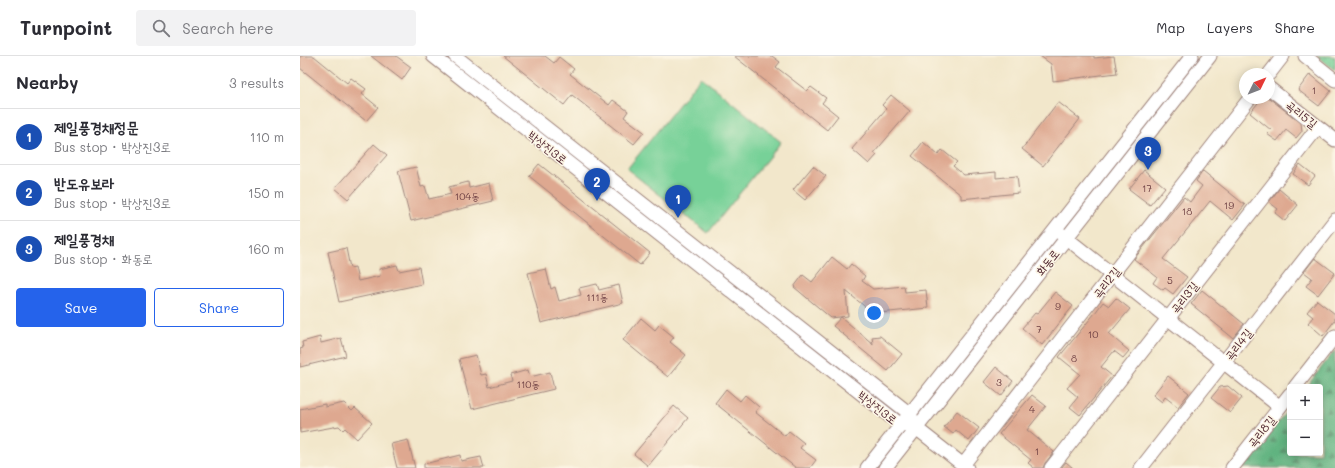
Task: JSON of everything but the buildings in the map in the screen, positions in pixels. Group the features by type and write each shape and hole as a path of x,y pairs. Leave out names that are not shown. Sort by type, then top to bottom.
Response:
{"street":[{"name":"박상진3로","path":"433,56 901,425 916,428"},
{"name":"박상진3로","path":"455,56 910,414 916,428"},
{"name":"화동로","path":"868,468 1192,56"},
{"name":"화동로","path":"885,468 1210,56"},
{"path":"1274,68 1283,56"},
{"path":"1305,56 1335,80"},
{"name":"곡리5길","path":"1275,93 1335,140"},
{"name":"곡리2길","path":"965,467 1112,274 1245,104"},
{"name":"곡리3길","path":"1051,468 1318,127"},
{"name":"곡리4길","path":"1141,468 1335,220"},
{"path":"1056,229 1280,407"},
{"path":"1297,384 1335,336"},
{"name":"곡리8길","path":"1232,468 1287,398"},
{"path":"916,428 965,467"}],"green space":[{"path":"1317,56 1335,57 1335,70"},
{"path":"701,77 781,142 708,233 627,169"},
{"path":"1335,350 1335,468 1242,468 1287,411 1287,456 1323,456 1323,384 1308,384"}],"place":[{"name":"제일풍경채","path":"1148,170"},
{"name":"반도유보라","path":"597,201"},
{"name":"제일풍경채정문","path":"678,218"}]}
